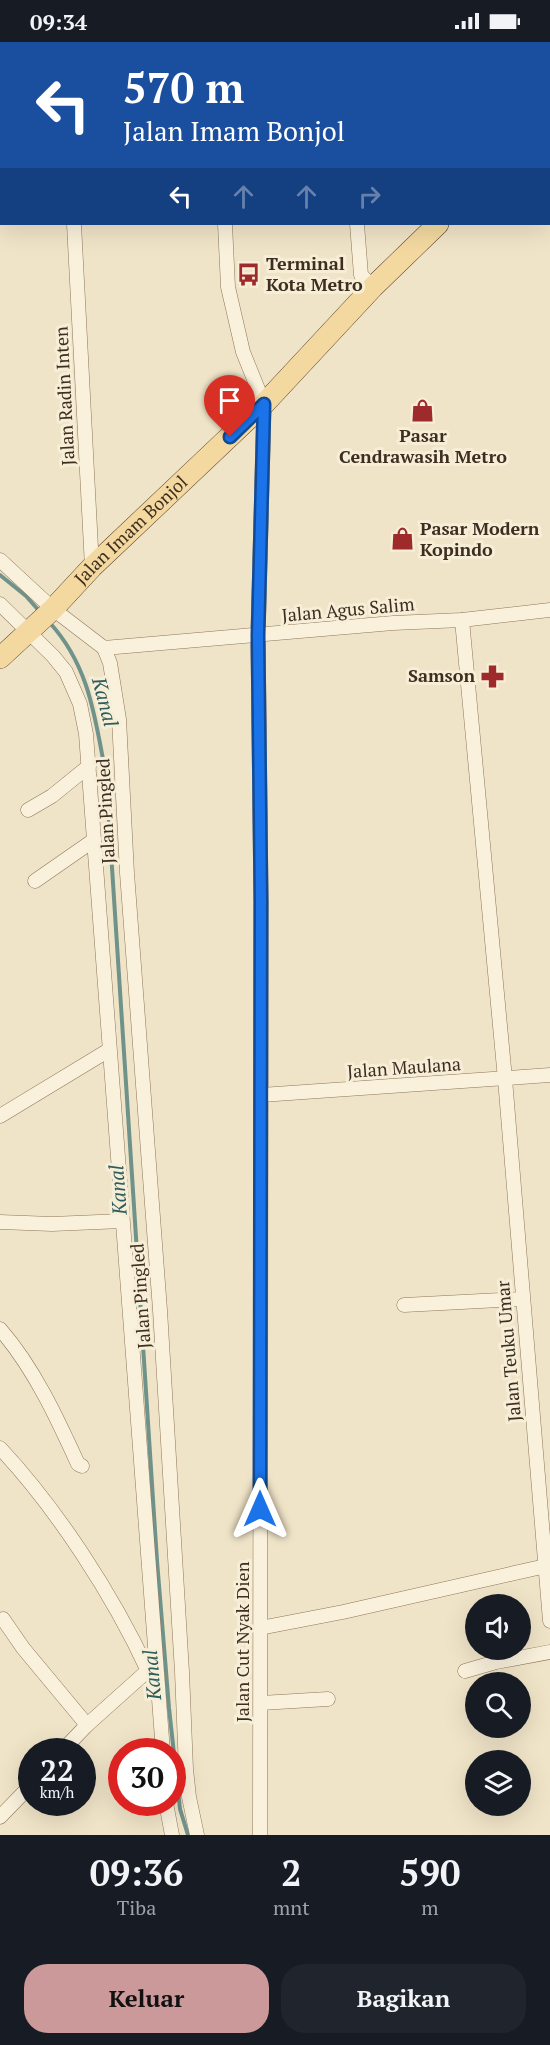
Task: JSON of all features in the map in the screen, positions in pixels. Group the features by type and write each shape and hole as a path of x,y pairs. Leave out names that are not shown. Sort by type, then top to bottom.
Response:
{"main road":[{"name":"Jalan Imam Bonjol","path":"0,658 264,404 373,287 437,225"}],"street":[{"name":"Jalan Radin Inten","path":"74,225 92,567"},
{"path":"225,225 228,287 243,352 264,404"},
{"path":"357,225 361,275 373,287"},
{"name":"Jalan Cut Nyak Dien","path":"260,1835 261,1095 258,636 264,404"},
{"path":"0,560 53,609 104,648"},
{"path":"0,604 30,630 66,672 80,704 89,766 152,1667 161,1738"},
{"name":"Jalan Agus Salim","path":"104,648 393,623 462,620 550,610"},
{"name":"Jalan Teuku Umar","path":"462,620 505,1079 550,1621"},
{"name":"Jalan Pingled","path":"104,648 110,663 119,719 127,873 160,1310 182,1661 186,1769 197,1835"},
{"path":"28,810 52,796 89,766"},
{"path":"35,881 94,840"},
{"path":"0,1116 110,1050"},
{"name":"Jalan Maulana","path":"261,1095 550,1075"},
{"path":"0,1222 52,1224 122,1221"},
{"path":"404,1305 522,1299"},
{"path":"0,1329 19,1353 54,1414 78,1464 82,1466"},
{"path":"0,1448 44,1500 89,1566 152,1667"},
{"path":"261,1628 547,1566"},
{"path":"3,1619 23,1648 87,1725"},
{"path":"465,1671 496,1662 550,1652"},
{"path":"74,1738 152,1667"},
{"path":"261,1703 328,1699"},
{"path":"0,1817 18,1798"},
{"path":"168,1816 172,1835"}],"waterway":[{"name":"Kanal","path":"0,575 26,596 41,613"},
{"name":"Kanal","path":"50,623 74,657 89,694 106,775 157,1561 180,1809 188,1835"}],"place":[{"name":"Terminal Kota Metro","path":"248,274"},
{"name":"Pasar Cendrawasih Metro","path":"423,410"},
{"name":"Pasar Modern Kopindo","path":"402,539"},
{"name":"Samson","path":"493,676"}],"route":[{"path":"230,437 264,404 258,636 261,901 260,1509"}]}
